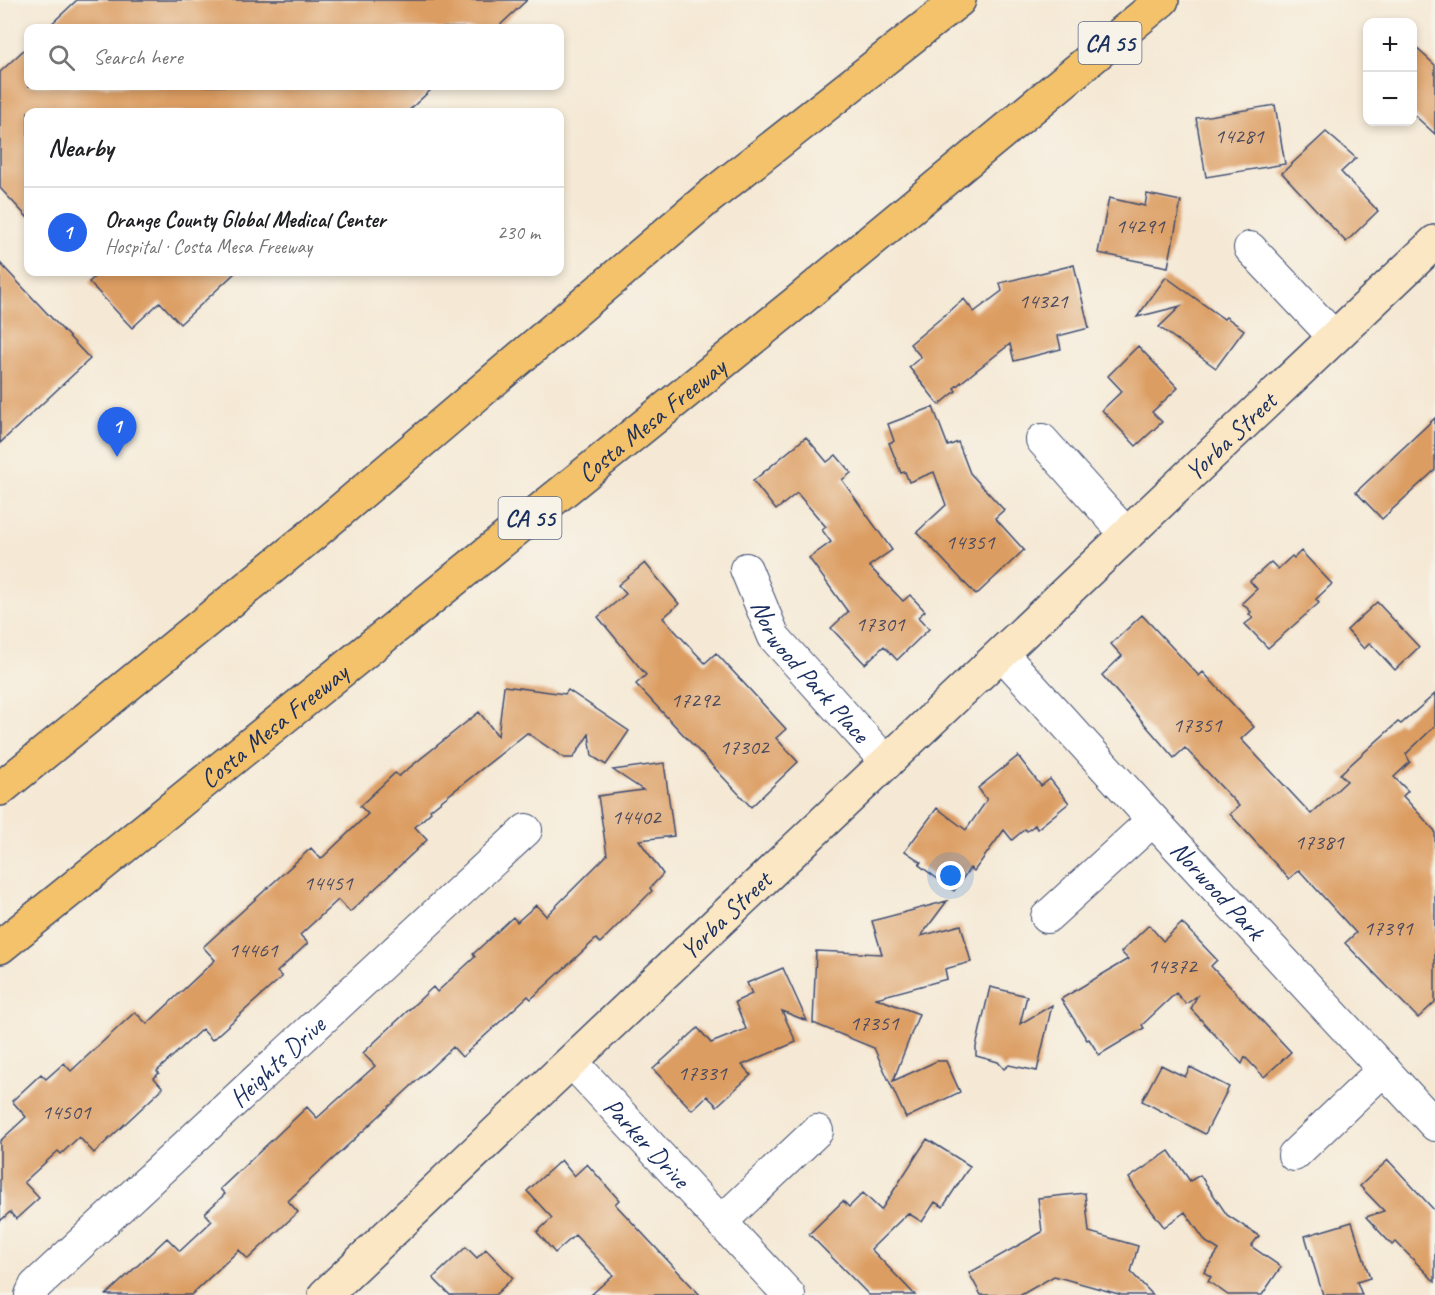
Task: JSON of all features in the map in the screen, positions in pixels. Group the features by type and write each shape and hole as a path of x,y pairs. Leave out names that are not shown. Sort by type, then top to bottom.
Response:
{"highway":[{"path":"0,789 313,534 708,198 959,0"},
{"name":"Costa Mesa Freeway","path":"0,947 796,303 1162,0"}],"main road":[{"name":"Yorba Street","path":"338,1291 572,1062 1435,242"}],"street":[{"path":"1250,248 1334,337"},
{"path":"1042,440 1127,535"},
{"name":"Norwood Park Place","path":"746,569 774,637 887,763"},
{"name":"Norwood Park","path":"1002,654 1435,1125"},
{"path":"1047,917 1153,820"},
{"name":"Heights Drive","path":"31,1295 35,1286 526,830"},
{"name":"Parker Drive","path":"572,1062 789,1295"},
{"path":"1294,1155 1384,1070"},
{"path":"721,1222 817,1131"}],"building":[{"path":"77,0 527,0 501,24 51,24"},
{"path":"1417,49 1435,65 1435,134 1417,118"},
{"path":"24,50 24,90 431,90 411,108 24,108 24,214 0,188 0,72"},
{"path":"1275,105 1285,164 1206,177 1196,118"},
{"path":"1326,132 1356,158 1341,172 1378,211 1346,242 1282,173"},
{"path":"1147,194 1181,201 1168,267 1098,253 1109,198 1145,206"},
{"path":"0,263 90,359 0,443"},
{"path":"1074,265 1089,328 1058,336 1061,349 1014,361 1010,344 954,388 956,391 939,405 909,367 921,357 910,344 964,299 974,312 1002,291 1000,283"},
{"path":"96,276 232,276 180,324 160,302 132,328 89,282"},
{"path":"1166,277 1224,319 1226,317 1244,330 1216,368 1159,327 1181,306 1137,317"},
{"path":"1138,346 1178,388 1152,412 1162,422 1136,446 1102,410 1122,391 1108,376"},
{"path":"933,407 948,446 958,442 970,473 1004,510 995,518 1024,550 976,595 917,532 946,505 934,472 909,482 905,472 901,473 889,443 894,441 888,424"},
{"path":"1435,418 1435,470 1382,519 1356,492"},
{"path":"806,437 827,462 836,455 851,473 842,480 892,550 869,566 903,601 910,595 925,611 918,617 929,629 897,660 884,646 865,664 831,628 848,612 809,558 831,542 822,530 826,527 797,493 776,510 753,481"},
{"path":"1301,551 1332,584 1316,599 1319,603 1268,648 1245,624 1253,618 1249,614 1251,612 1242,603 1257,589 1250,581 1271,562 1278,569"},
{"path":"645,563 679,604 663,618 705,663 716,653 786,729 776,738 798,762 751,807 636,684 646,675 598,617 626,594 618,585"},
{"path":"1377,602 1419,647 1395,670 1370,643 1364,649 1347,630"},
{"path":"1142,615 1199,676 1203,672 1254,727 1241,739 1311,814 1347,781 1340,774 1398,722 1401,724 1435,694 1435,726 1406,754 1410,762 1394,777 1408,791 1403,796 1435,831 1435,1002 1418,1018 1345,943 1356,933 1299,870 1289,879 1230,814 1239,806 1185,748 1174,758 1102,675 1122,656 1111,644"},
{"path":"504,686 565,694 568,690 629,731 606,765 592,756 589,734 573,758 564,758 527,733 430,810 431,812 415,827 427,840 350,912 338,900 300,935 308,943 277,972 282,977 212,1040 202,1029 157,1071 159,1073 154,1078 163,1088 94,1153 79,1137 61,1154 58,1151 24,1182 39,1198 16,1219 10,1212 0,1221 0,1141 26,1117 12,1101 41,1074 46,1079 64,1063 71,1071 135,1012 147,1024 215,960 203,947 311,848 321,859 368,814 360,806 395,773 399,776 479,712 498,736"},
{"path":"1018,756 1041,786 1050,779 1069,803 1037,829 1035,825 1027,831 1025,829 1012,840 1004,830 974,871 970,868 954,891 919,865 921,862 905,851 937,808 966,830 987,800 978,788"},
{"path":"664,763 674,836 639,840 663,874 650,888 652,891 600,943 596,939 531,999 528,996 462,1057 453,1047 288,1201 298,1212 248,1259 239,1250 191,1295 106,1295 167,1238 180,1251 212,1221 205,1213 225,1194 220,1189 307,1107 317,1118 375,1066 363,1053 433,987 437,992 513,917 517,922 536,905 546,916 607,855 598,796 643,790 613,770"},
{"path":"947,901 921,936 961,925 971,962 945,969 947,979 876,998 919,1014 893,1081 937,1061 946,1061 960,1092 906,1118 874,1048 813,1023 816,951 882,954 872,921"},
{"path":"1182,923 1217,960 1211,966 1291,1052 1264,1077 1245,1057 1242,1064 1191,1009 1197,996 1186,1004 1176,993 1142,1025 1144,1028 1099,1055 1061,999 1128,959 1121,952 1149,925 1163,941"},
{"path":"783,968 807,1021 782,1011 796,1042 742,1065 751,1075 717,1106 707,1096 692,1110 653,1069 698,1028 711,1043 746,1029 735,1002 752,994 747,983"},
{"path":"990,987 1027,996 1020,1024 1052,1005 1037,1071 1009,1065 1004,1069 998,1062 976,1056"},
{"path":"1161,1065 1185,1077 1190,1067 1229,1087 1205,1134 1142,1101"},
{"path":"927,1139 970,1166 943,1207 935,1202 922,1222 908,1213 871,1249 915,1295 869,1295 809,1234 843,1201 849,1207 863,1193 881,1210"},
{"path":"1169,1151 1190,1181 1200,1175 1227,1215 1259,1236 1251,1246 1281,1267 1262,1295 1228,1295 1208,1281 1211,1277 1204,1272 1219,1250 1206,1242 1185,1212 1164,1227 1138,1193 1129,1178"},
{"path":"561,1160 574,1176 587,1164 619,1200 615,1204 700,1295 591,1295 613,1275 575,1235 555,1253 537,1232 552,1218 527,1191"},
{"path":"1388,1160 1435,1211 1435,1282 1396,1242 1392,1245 1366,1217 1384,1211 1360,1186"},
{"path":"1085,1193 1089,1232 1138,1246 1131,1272 1153,1295 1122,1295 1054,1276 1021,1295 981,1295 969,1273 1042,1232 1038,1198"},
{"path":"1352,1222 1370,1278 1357,1282 1362,1295 1323,1295 1305,1236"},
{"path":"466,1247 477,1258 486,1249 513,1278 495,1295 450,1295 433,1278"}],"place":[{"name":"Orange County Global Medical Center","path":"117,457"}]}
